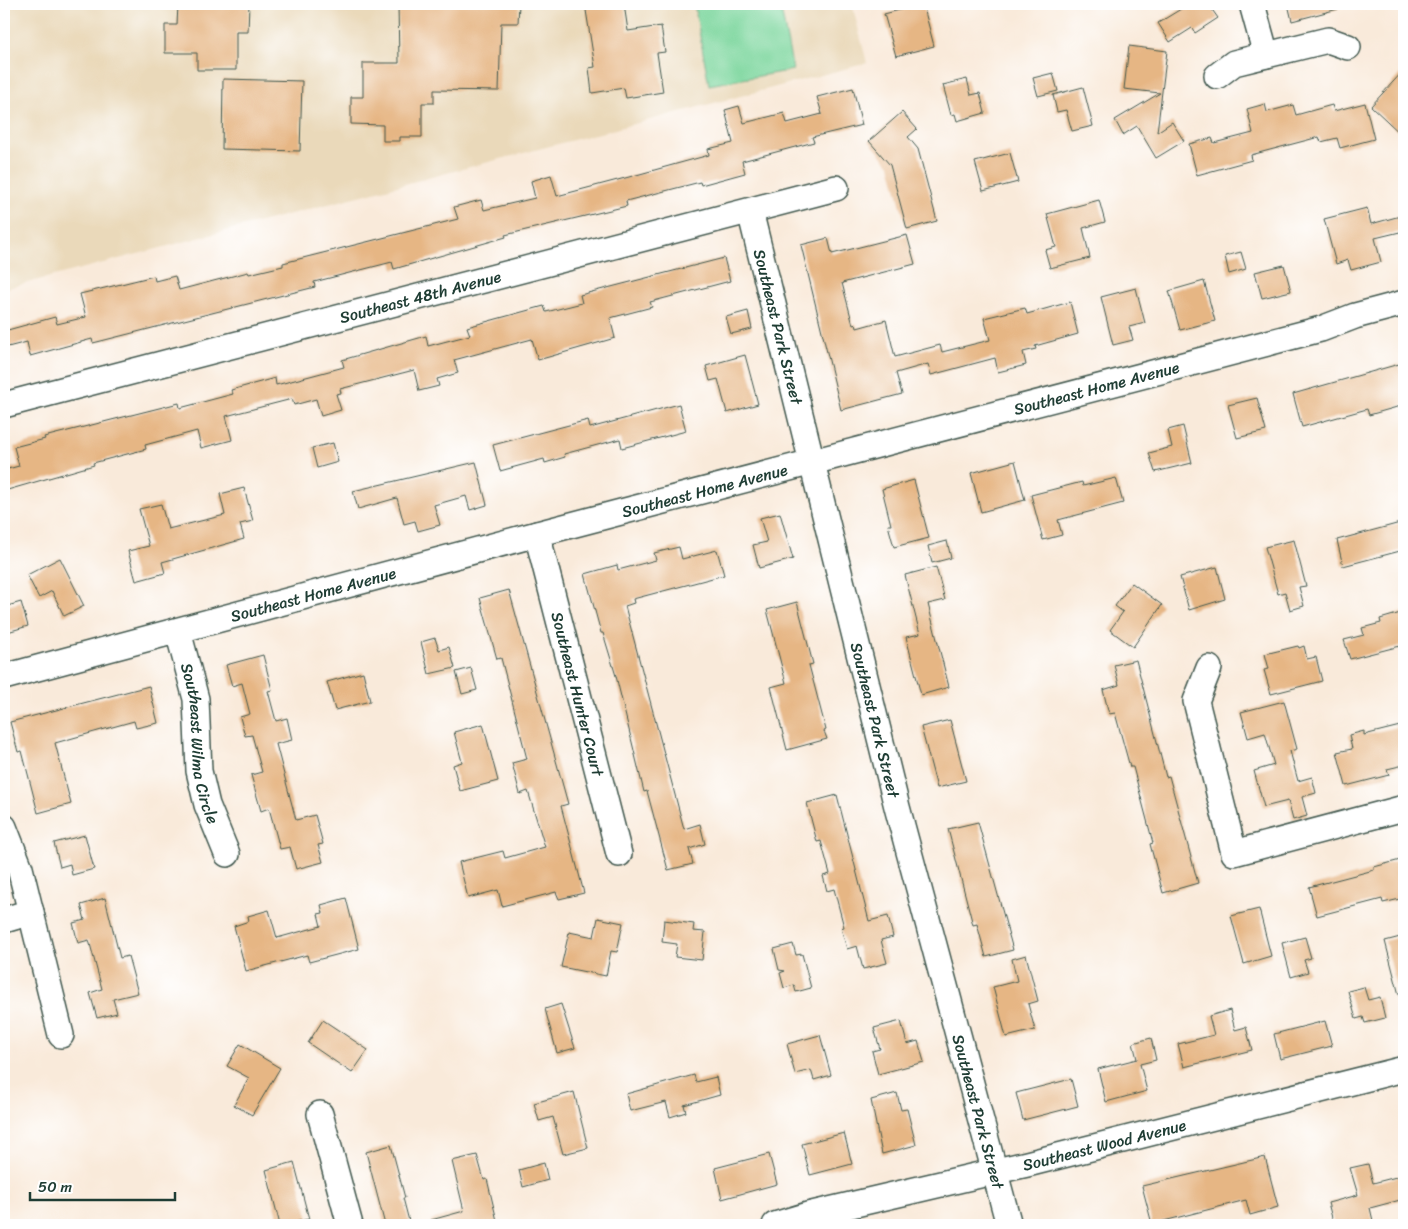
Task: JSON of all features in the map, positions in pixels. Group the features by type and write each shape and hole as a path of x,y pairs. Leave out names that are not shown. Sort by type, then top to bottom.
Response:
{"street":[{"path":"1252,4 1266,55"},
{"path":"1217,76 1234,63 1328,40 1348,46"},
{"name":"Southeast 48th Avenue","path":"4,405 836,188"},
{"name":"Southeast Park Street","path":"750,211 897,807 1009,1225"},
{"name":"Southeast Home Avenue","path":"4,677 537,534 1321,329 1355,316 1404,303"},
{"name":"Southeast Hunter Court","path":"537,534 619,854"},
{"name":"Southeast Wilma Circle","path":"178,631 196,699 199,771 207,806 228,854"},
{"path":"1209,668 1196,700 1234,853 1404,808"},
{"path":"4,827 20,868 61,1035"},
{"path":"4,920 31,912"},
{"name":"Southeast Wood Avenue","path":"775,1225 993,1170 1036,1162 1404,1068"},
{"path":"320,1114 350,1225"}],"shaded area":[{"path":"4,4 852,4 867,63 4,289"}],"green space":[{"path":"694,4 780,4 793,70 709,85"}],"building":[{"path":"178,4 249,4 248,32 236,32 236,70 197,70 197,53 165,53 165,25 177,25"},
{"path":"398,4 519,4 518,23 501,23 499,91 434,90 434,103 422,103 422,137 400,137 400,141 383,141 383,125 351,124 351,97 363,97 363,63 399,63"},
{"path":"585,4 624,4 628,31 661,26 665,52 657,53 663,92 626,98 624,88 592,93 589,68 595,67"},
{"path":"923,4 934,46 896,56 884,14"},
{"path":"1189,4 1208,4 1218,18 1195,33 1192,28 1170,42 1158,23"},
{"path":"1288,4 1338,4 1338,9 1292,21"},
{"path":"1129,46 1167,51 1157,132 1172,122 1184,141 1156,158 1137,126 1123,135 1115,120 1160,93 1124,89"},
{"path":"1404,70 1404,137 1371,106"},
{"path":"1053,73 1058,91 1038,96 1033,78"},
{"path":"223,79 302,81 300,151 222,149"},
{"path":"967,79 971,95 980,93 985,113 957,121 955,114 951,115 943,85"},
{"path":"1083,87 1093,126 1072,131 1066,110 1057,112 1053,95"},
{"path":"853,88 862,125 812,137 814,142 742,161 745,173 701,185 700,182 626,201 627,206 505,235 506,237 394,269 392,262 314,282 315,287 93,343 92,339 30,356 27,342 4,348 4,331 55,317 57,324 86,317 80,294 154,276 155,281 175,276 179,290 248,272 249,274 283,266 283,263 458,219 454,207 481,200 484,210 535,198 531,181 551,175 557,196 629,177 709,155 708,149 733,143 725,110 739,106 744,123 784,113 787,123 822,114 817,97"},
{"path":"1365,103 1374,139 1340,148 1337,138 1321,142 1319,137 1251,155 1252,160 1197,175 1189,144 1212,138 1214,143 1253,133 1247,109 1265,104 1267,112 1293,105 1296,115 1332,105 1334,111"},
{"path":"902,112 917,129 908,137 918,149 937,221 907,229 890,165 869,141"},
{"path":"1010,153 1018,182 983,191 975,162"},
{"path":"1099,200 1105,222 1083,228 1090,258 1050,268 1045,250 1056,247 1047,214"},
{"path":"1367,208 1371,224 1404,215 1404,231 1375,238 1381,262 1351,270 1348,260 1336,264 1324,219"},
{"path":"907,235 915,264 842,283 853,325 856,324 857,328 886,320 895,357 940,345 942,352 990,340 984,318 1025,308 1027,314 1070,302 1078,334 1035,346 1036,349 1023,352 1026,365 998,372 995,358 931,375 928,364 896,373 902,394 841,410 801,245 828,238 832,254"},
{"path":"1241,252 1246,269 1229,274 1225,256"},
{"path":"724,258 730,281 650,302 652,307 610,318 615,338 538,360 532,339 454,360 458,373 437,379 439,386 419,391 414,370 340,389 341,393 336,394 341,410 321,416 316,399 294,405 292,399 226,416 232,440 201,448 197,431 145,445 146,449 93,463 94,465 4,491 4,470 19,466 14,447 45,439 44,437 179,403 180,408 233,394 231,390 275,378 276,385 344,367 342,360 426,336 428,346 470,335 467,327 544,306 546,312 582,303 580,295"},
{"path":"1284,265 1291,291 1262,298 1255,272"},
{"path":"1204,281 1215,321 1180,330 1169,291"},
{"path":"1136,288 1145,323 1129,327 1133,340 1113,345 1101,297"},
{"path":"748,311 752,329 731,334 726,317"},
{"path":"745,355 758,404 727,413 718,379 710,381 706,366"},
{"path":"1399,364 1404,383 1404,405 1369,415 1367,409 1302,427 1293,394"},
{"path":"1257,398 1266,431 1237,438 1228,405"},
{"path":"679,404 686,431 622,448 620,439 564,454 565,457 545,463 544,459 500,471 493,445 588,420 590,428"},
{"path":"1183,426 1192,463 1155,472 1149,453 1172,447 1168,430"},
{"path":"333,443 338,462 317,468 312,448"},
{"path":"1015,461 1025,500 981,512 971,473"},
{"path":"476,462 487,505 470,510 466,496 434,505 440,525 418,531 415,521 404,524 397,498 358,509 353,491"},
{"path":"1116,478 1123,503 1058,520 1062,535 1043,540 1031,495 1082,482 1083,486"},
{"path":"914,480 929,538 894,547 888,525 891,525 882,489"},
{"path":"244,488 253,521 240,524 244,539 162,562 165,573 136,581 128,551 149,546 139,509 161,504 168,529 225,515 220,494"},
{"path":"780,513 793,559 759,568 753,545 767,542 760,518"},
{"path":"1404,522 1404,550 1343,566 1337,540"},
{"path":"1294,540 1306,586 1299,587 1304,606 1290,610 1285,592 1278,594 1265,547"},
{"path":"947,541 951,558 932,563 928,546"},
{"path":"679,547 682,559 717,550 724,575 633,599 634,603 625,606 684,829 700,824 705,844 689,849 693,864 668,870 647,791 644,792 616,676 603,633 601,633 585,574 617,565 618,570 656,560 654,553"},
{"path":"60,558 84,606 64,616 52,591 39,598 27,575"},
{"path":"936,567 945,600 928,604 949,687 921,695 906,637 920,634 905,575"},
{"path":"1217,567 1225,599 1189,610 1180,577"},
{"path":"1132,583 1162,605 1133,647 1110,630 1123,612 1115,606"},
{"path":"509,590 568,804 561,806 584,893 559,899 556,892 502,906 498,890 468,898 459,862 503,851 505,858 545,847 528,791 520,794 512,763 527,759 501,658 497,659 480,598"},
{"path":"21,602 28,626 4,633 4,607"},
{"path":"797,602 813,664 809,665 827,739 787,750 771,687 786,683 767,610"},
{"path":"1404,612 1404,645 1350,659 1344,640 1364,635 1362,628 1381,623 1380,619"},
{"path":"435,638 439,650 449,647 455,668 429,674 421,642"},
{"path":"1298,646 1299,648 1304,646 1307,659 1316,657 1322,681 1271,694 1264,670 1269,669 1265,654"},
{"path":"263,655 272,690 268,691 276,721 287,718 292,740 276,744 296,820 315,815 323,844 318,845 323,862 296,869 290,847 280,849 269,808 261,811 251,775 262,772 252,735 245,736 240,717 250,714 242,683 232,686 226,665"},
{"path":"1136,660 1166,777 1169,776 1198,883 1163,893 1150,844 1153,843 1133,767 1130,767 1115,713 1109,714 1103,690 1119,685 1114,665"},
{"path":"471,668 477,690 462,694 456,672"},
{"path":"363,672 370,701 335,710 327,682"},
{"path":"149,686 158,723 136,728 134,721 55,743 71,804 38,813 22,751 18,752 10,722"},
{"path":"1284,701 1297,749 1290,751 1298,781 1312,777 1316,793 1302,797 1307,816 1293,820 1288,801 1264,807 1254,771 1274,765 1265,733 1248,738 1241,712"},
{"path":"950,720 966,781 937,788 921,727"},
{"path":"483,724 498,781 460,791 453,765 462,762 454,732"},
{"path":"1404,725 1404,765 1387,769 1389,775 1346,786 1337,752 1352,749 1349,735 1364,731 1364,735"},
{"path":"837,795 869,921 888,916 893,937 881,940 887,963 863,969 857,946 847,949 841,928 844,927 834,889 827,891 823,876 830,874 821,841 817,842 807,803"},
{"path":"978,822 1013,950 986,957 977,924 973,925 948,829"},
{"path":"85,835 94,869 72,875 70,864 60,867 54,843"},
{"path":"1404,859 1404,898 1383,903 1382,899 1317,916 1309,887 1374,870 1374,867"},
{"path":"105,898 120,958 128,956 138,993 113,999 117,1013 97,1018 90,993 102,989 89,940 78,943 73,923 85,920 81,905"},
{"path":"346,898 359,949 309,962 307,955 246,971 234,926 249,921 248,916 269,910 277,938 321,926 318,914 323,913 321,905"},
{"path":"1259,909 1271,956 1244,964 1231,916"},
{"path":"598,918 623,923 617,952 611,951 606,976 561,967 569,932 594,937"},
{"path":"664,920 694,924 693,931 705,932 702,960 675,957 677,944 662,942"},
{"path":"1404,936 1404,994 1399,995 1385,941"},
{"path":"1305,937 1311,958 1304,960 1308,972 1291,977 1282,943"},
{"path":"793,944 796,955 802,954 811,988 796,992 794,985 784,988 780,973 785,971 779,970 774,949"},
{"path":"1026,955 1038,1001 1028,1004 1035,1030 1006,1037 993,987 1017,981 1012,959"},
{"path":"1364,987 1368,1000 1380,997 1385,1018 1365,1023 1363,1017 1356,1019 1348,991"},
{"path":"561,1004 575,1048 557,1053 545,1009"},
{"path":"1230,1010 1235,1030 1246,1027 1252,1050 1184,1067 1178,1044 1214,1035 1209,1016"},
{"path":"323,1020 368,1050 352,1073 308,1043"},
{"path":"901,1021 907,1044 918,1041 924,1062 878,1074 872,1051 880,1049 874,1028"},
{"path":"1325,1021 1332,1046 1280,1059 1274,1034"},
{"path":"820,1035 831,1075 814,1080 811,1070 795,1074 787,1044"},
{"path":"1151,1038 1156,1060 1140,1064 1147,1091 1106,1102 1098,1069 1137,1059 1133,1043"},
{"path":"240,1044 280,1068 252,1115 234,1105 249,1078 227,1066"},
{"path":"694,1075 696,1082 716,1077 720,1095 684,1105 686,1112 670,1117 666,1102 630,1111 626,1094"},
{"path":"1071,1079 1078,1106 1023,1120 1016,1093"},
{"path":"574,1092 588,1148 563,1154 553,1117 539,1121 534,1103"},
{"path":"897,1093 901,1110 907,1109 916,1145 882,1154 871,1100"},
{"path":"844,1133 852,1164 810,1175 802,1144"},
{"path":"391,1145 410,1225 385,1225 366,1152"},
{"path":"769,1154 777,1184 722,1199 715,1168"},
{"path":"477,1155 484,1180 487,1179 498,1225 431,1225 431,1220 464,1211 452,1161"},
{"path":"1265,1157 1278,1207 1250,1215 1246,1200 1152,1224 1142,1186"},
{"path":"294,1162 309,1219 280,1225 266,1170"},
{"path":"544,1163 548,1180 523,1187 519,1170"},
{"path":"1368,1164 1373,1183 1404,1175 1404,1199 1370,1208 1374,1225 1334,1225 1328,1203 1358,1195 1350,1168"}]}
